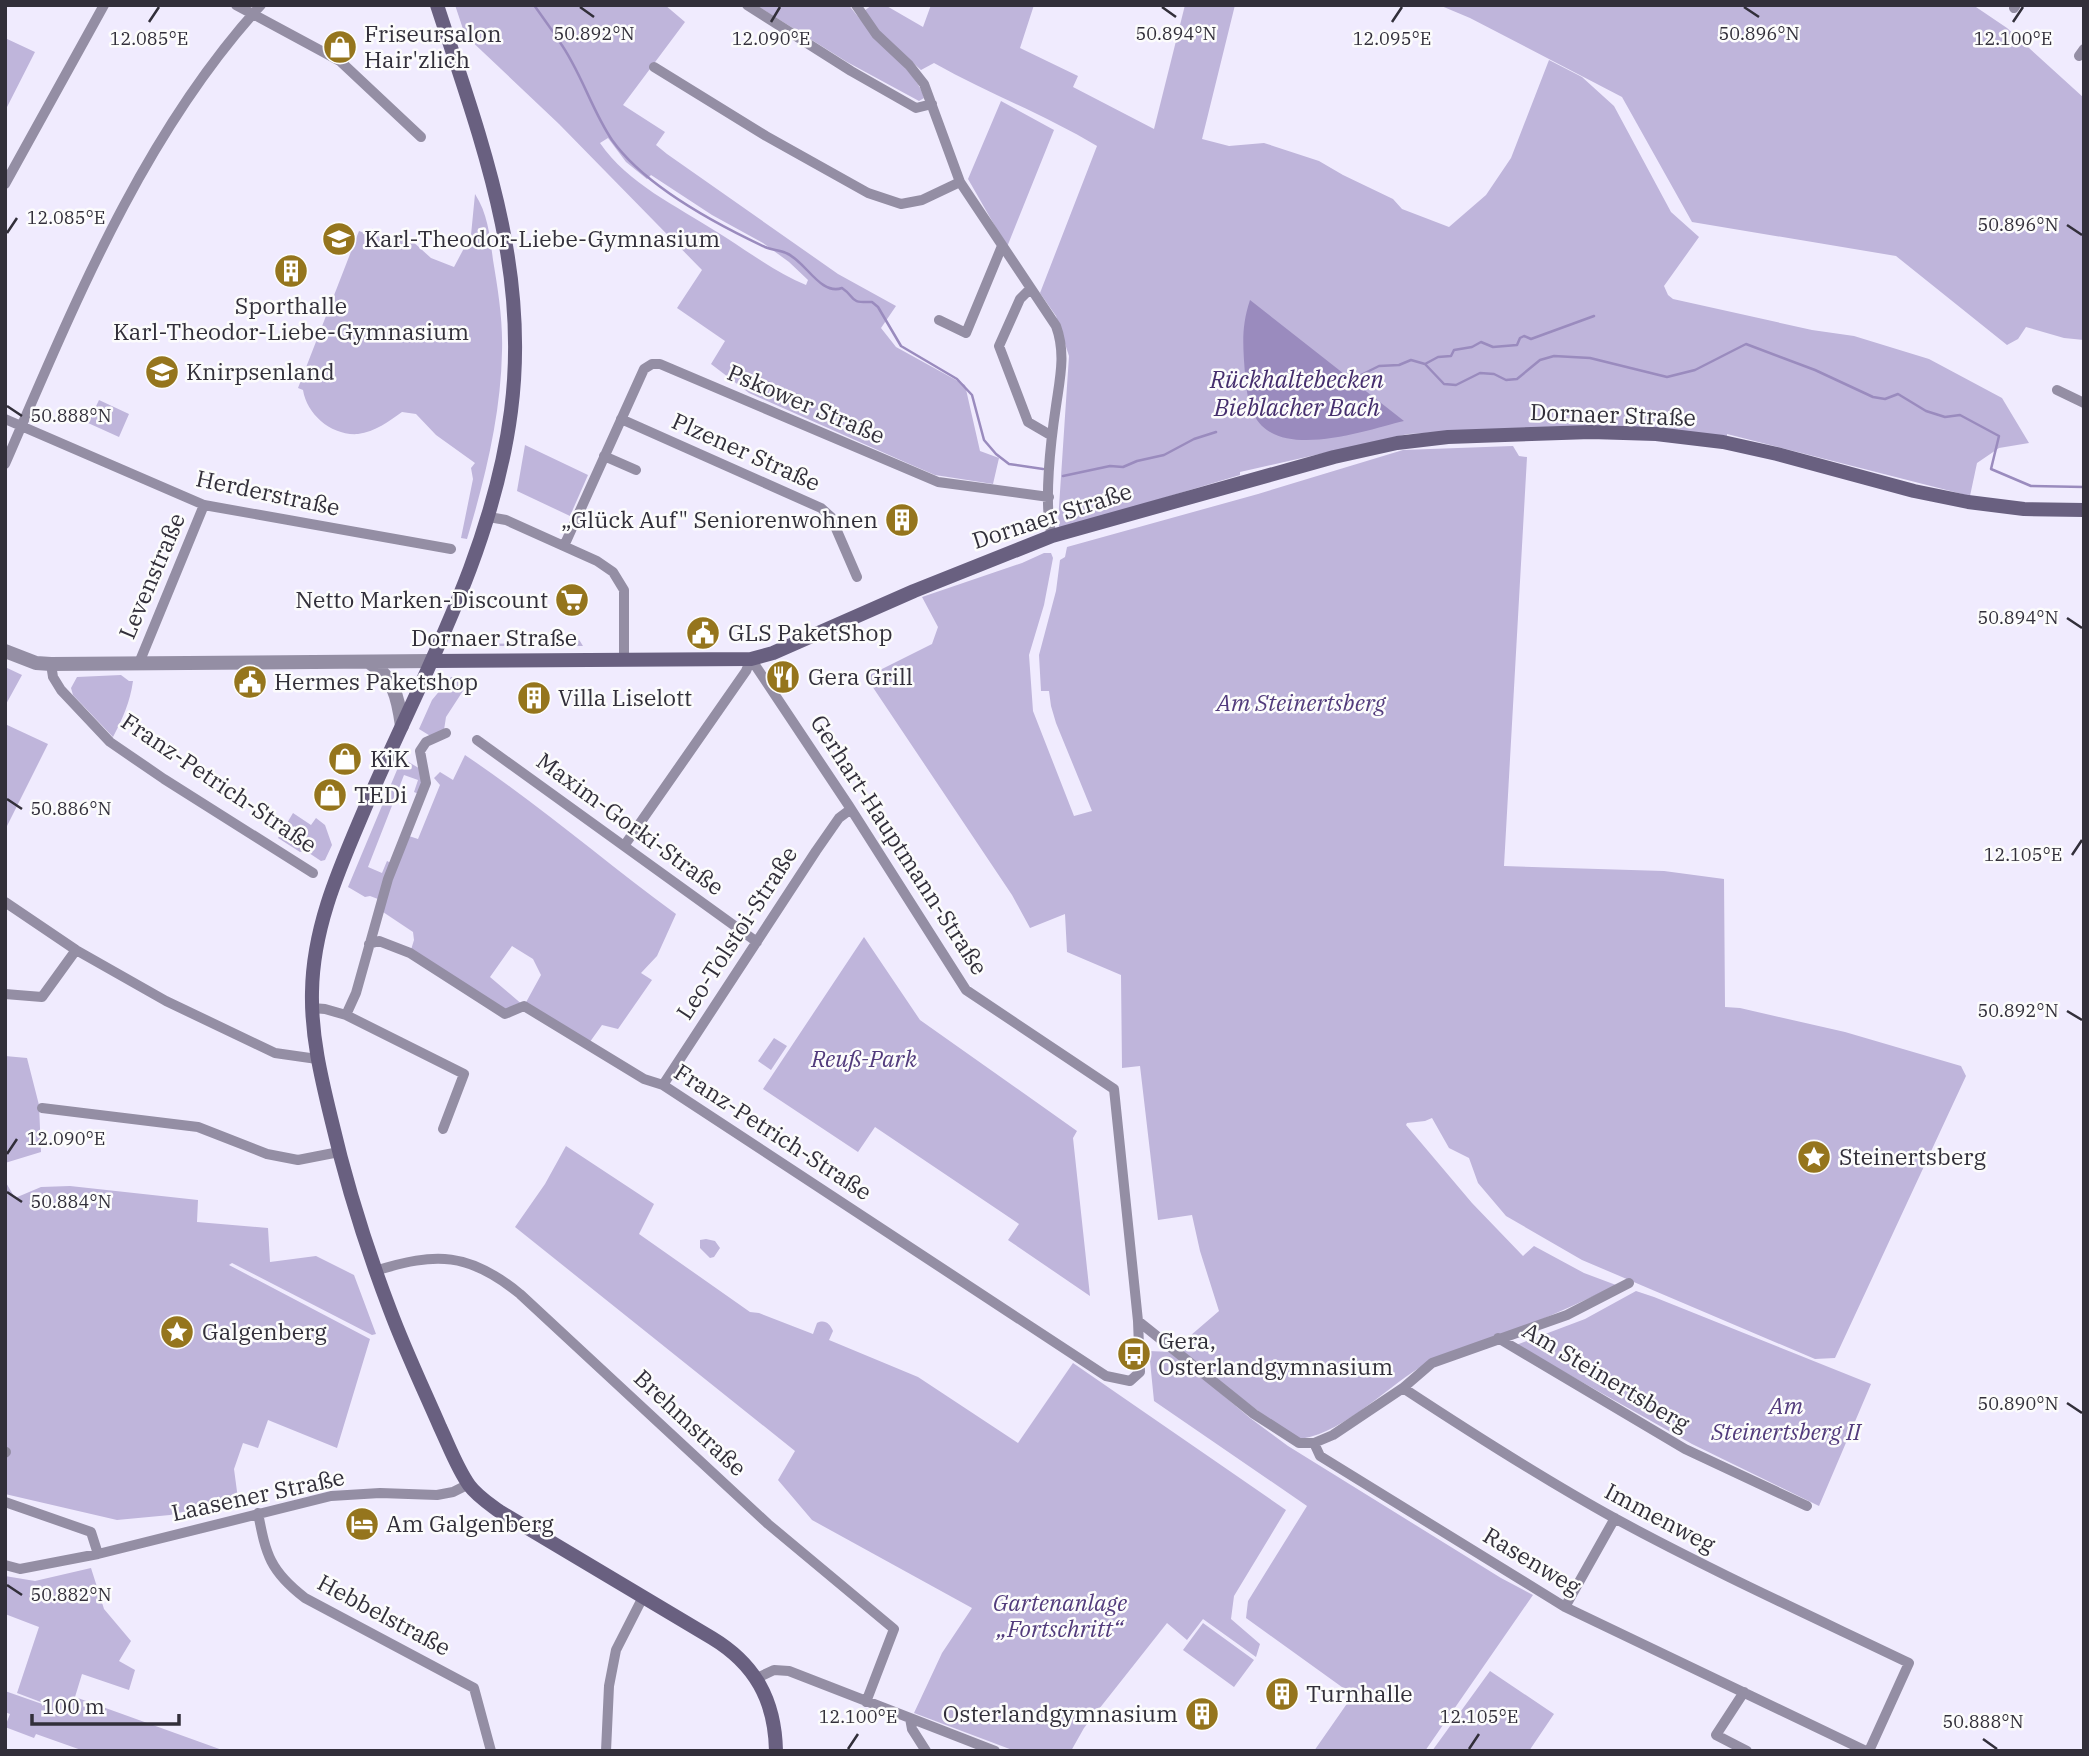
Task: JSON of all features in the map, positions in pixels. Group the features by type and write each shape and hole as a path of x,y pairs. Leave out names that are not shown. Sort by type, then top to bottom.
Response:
{"main road":[{"path":"437,5 496,193 511,268 515,351 511,410 495,518 328,900 315,958 312,1008 317,1059 339,1152 375,1271 423,1388 469,1484 499,1511 727,1647 757,1678 769,1704 776,1751"},
{"name":"Dornaer Straße","path":"433,661 751,659 773,653 914,591 1052,536 1334,457 1397,443 1448,437 1591,432 1656,434 1723,442 1914,491 1968,502 2024,509 2084,510"}],"street":[{"path":"5,184 104,5"},
{"path":"236,5 257,10 340,61 421,137"},
{"path":"747,5 850,71 916,108 932,104"},
{"path":"856,5 876,34 909,65 924,84 960,182 1056,326 1063,343 1052,436 1048,518 1052,536"},
{"path":"5,464 117,218 186,99 257,10"},
{"path":"654,67 766,136 868,193 901,204 922,200 960,182"},
{"path":"939,320 966,333 1002,246"},
{"path":"1030,289 1020,299 999,346 1028,422 1052,436"},
{"name":"Pskower Straße","path":"564,546 643,369 652,364 660,364 938,482 1049,497"},
{"path":"2057,390 2084,403"},
{"name":"Herderstraße","path":"5,419 204,505 451,549"},
{"name":"Plzener Straße","path":"621,419 821,508 831,517 857,577"},
{"path":"604,456 636,470"},
{"name":"Levenstraße","path":"139,663 204,505"},
{"path":"495,518 597,561 620,580 624,590 624,660"},
{"path":"5,651 44,664"},
{"path":"624,846 727,699 751,659"},
{"name":"Gerhart-Hauptmann-Straße","path":"751,659 966,989 1114,1089 1138,1321 1140,1372 1130,1381 1106,1377"},
{"name":"Dornaer Straße","path":"44,664 433,661"},
{"path":"369,662 391,682 396,692 402,726"},
{"name":"Franz-Petrich-Straße","path":"44,664 61,690 110,742 313,873"},
{"path":"345,1015 356,993 388,879 426,783 420,751 426,742 446,733"},
{"name":"Maxim-Gorki-Straße","path":"477,740 757,942"},
{"name":"Leo-Tolstoi-Straße","path":"663,1085 839,818 851,809"},
{"path":"5,902 76,950 166,1001 275,1053 317,1059"},
{"name":"Franz-Petrich-Straße","path":"369,944 379,941 410,953 505,1014 524,1006 643,1079 663,1085 1106,1377"},
{"path":"5,994 42,997 76,950"},
{"path":"312,1008 345,1015 464,1074 443,1129"},
{"path":"42,1108 198,1127 267,1154 298,1160 339,1152"},
{"name":"Brehmstraße","path":"375,1271 427,1257 447,1259 485,1269 520,1294 788,1542 894,1629 866,1702"},
{"name":"Am Steinertsberg","path":"1314,1443 1334,1435 1402,1388 1432,1363 1567,1315 1629,1283"},
{"path":"1138,1321 1254,1414 1299,1443 1314,1443"},
{"name":"Am Steinertsberg","path":"1498,1338 1685,1449 1807,1506"},
{"name":"Immenweg","path":"1402,1388 1501,1452 1615,1518 1714,1571 1909,1663 1868,1751"},
{"name":"Rasenweg","path":"1314,1443 1320,1455 1565,1607 1868,1751"},
{"name":"Laasener Straße","path":"5,1565 20,1569 98,1554 331,1496 380,1493 437,1495 453,1492 469,1484"},
{"path":"5,1502 91,1532 98,1554"},
{"name":"Hebbelstraße","path":"258,1513 272,1565 285,1583 305,1598 474,1688 491,1751"},
{"path":"1565,1607 1615,1518"},
{"path":"606,1751 609,1686 617,1650 643,1597"},
{"path":"757,1678 774,1670 784,1670 995,1751"},
{"path":"1744,1692 1716,1735 1747,1751"},
{"path":"910,1718 912,1729 926,1751"}],"green space":[{"path":"455,5 665,5 685,22 623,105 665,132 656,145 667,154 838,274 896,306 881,328 896,347 965,385 980,451 999,458 993,484 935,475 749,393 711,364 725,341 677,308 702,270 559,124 465,35","holes":["608,138 626,162 647,179 651,175 712,215 763,243 808,280 806,285 772,267 654,193 624,171 600,143"]},
{"path":"756,5 849,5 914,78 924,98 919,101 847,62"},
{"path":"872,5 885,5 923,27 931,5 1034,5 1020,48 1078,76 1073,87 1154,129 1185,5 1235,5 1202,139 1229,146 1264,143 1319,161 1393,199 1402,209 1449,227 1486,195 1511,158 1549,60 1582,77 1614,106 1671,212 1699,237 1664,286 1673,299 1812,330 1854,336 1929,359 2002,398 2029,443 1999,448 1977,463 1970,496 1727,434 1727,438 1473,430 1408,434 1240,472 1240,475 1060,529 1058,522 1069,356 1056,316 1040,293 1097,146 934,63 921,70 879,32 864,11"},
{"path":"1439,5 1973,5 2007,28 2084,98 2084,340 2064,338 2026,327 2018,339 2007,345 1896,256 1692,222 1622,97 1470,18"},
{"path":"5,38 35,52 5,111"},
{"path":"1001,101 1054,130 1007,247 968,179"},
{"path":"475,194 486,218 489,234 500,305 502,351 499,399 491,446 467,539 461,538 473,479 471,468 475,463 436,435 416,414 402,412 382,426 358,434 330,428 315,415 303,390 298,388 359,231 375,237 386,235 411,240 431,258 454,267 471,235"},
{"path":"99,400 129,414 119,437 88,423"},
{"path":"525,445 588,475 570,516 517,491"},
{"name":"Am Steinertsberg","path":"1513,446 1519,456 1527,457 1504,866 1664,871 1724,879 1725,1007 1845,1032 1961,1066 1966,1076 1835,1358 1815,1359 1582,1260 1506,1216 1478,1183 1469,1158 1449,1148 1432,1118 1407,1123 1472,1203 1523,1256 1534,1246 1584,1273 1616,1285 1534,1323 1426,1364 1343,1422 1311,1437 1295,1439 1176,1348 1219,1311 1192,1215 1158,1220 1140,1066 1122,1068 1121,975 1067,952 1065,914 1030,928 1012,895 866,677 932,644 938,627 922,597 1044,553 1051,553 1053,558 1044,605 1029,655 1033,711 1074,816 1092,811 1056,723 1049,691 1041,691 1039,655 1056,591 1060,560 1065,557 1067,547 1403,450"},
{"path":"474,632 475,643 466,633"},
{"path":"568,636 578,638 583,646 482,646 476,644 568,643"},
{"path":"5,667 22,675 5,706"},
{"path":"121,675 133,681 126,710 113,737 73,695 71,688 77,677"},
{"path":"451,677 472,677 446,717 444,730 432,737 419,729 432,700"},
{"path":"5,724 48,744 5,830"},
{"path":"465,755 519,793 676,914 657,956 641,973 652,980 618,1029 602,1025 587,1046 525,1006 505,1014 410,953 414,940 413,932 380,910 409,836 418,839 440,785 434,778 440,772 453,780","holes":["512,946 533,959 541,975 524,1006 490,977"]},
{"path":"402,758 422,770 421,795 414,792 418,780 404,775 368,867 382,873 387,861 391,863 378,899 365,897 348,887"},
{"path":"293,813 311,825 316,818 325,825 332,845 325,860 321,861 306,851 300,852 278,838"},
{"name":"Reuß-Park","path":"864,937 920,1020 1077,1131 1073,1138 1090,1296 1008,1240 1019,1224 875,1127 858,1152 763,1089"},
{"path":"774,1038 787,1046 771,1070 758,1061"},
{"path":"5,1056 27,1058 39,1105 41,1152 5,1163"},
{"name":"Gartenanlage „Fortschritt“","path":"566,1146 654,1204 639,1234 750,1312 813,1334 817,1323 827,1323 833,1331 829,1340 918,1377 1018,1443 1073,1363 1286,1510 1234,1596 1231,1619 1260,1644 1256,1657 1203,1619 1187,1640 1167,1623 1084,1728 1071,1751 1015,1751 914,1713 942,1653 972,1608 812,1520 778,1480 795,1451 515,1227 545,1184"},
{"path":"5,1181 15,1198 41,1187 70,1186 198,1200 197,1222 268,1228 270,1262 316,1256 354,1275 376,1334 372,1335 232,1263 229,1265 370,1339 337,1448 268,1420 258,1448 243,1443 234,1469 238,1499 170,1515 117,1520 5,1494"},
{"path":"700,1240 715,1241 720,1248 714,1257 710,1258 700,1248"},
{"name":"Am Steinertsberg II","path":"1636,1291 1871,1384 1819,1506 1692,1444 1516,1345 1585,1319"},
{"path":"1149,1351 1172,1352 1250,1418 1288,1446 1501,1578 1533,1595 1425,1751 1314,1751 1353,1695 1246,1618 1248,1601 1307,1506 1154,1401"},
{"path":"91,1568 104,1609 131,1641 119,1661 135,1670 129,1690 82,1674 75,1697 225,1751 84,1751 36,1734 34,1738 5,1727 10,1714 5,1712 5,1691 46,1704 17,1693 39,1627 5,1614 5,1576 35,1581"},
{"path":"1203,1623 1254,1660 1234,1687 1183,1650"},
{"path":"1490,1671 1554,1714 1529,1751 1432,1751"}],"water":[{"name":"Rückhaltebecken Bieblacher Bach","path":"1250,300 1404,421 1324,439 1282,437 1266,429 1252,411 1246,384 1243,337"}],"waterway":[{"path":"534,5 556,36"},
{"path":"559,41 574,65 598,116 626,157 662,188 703,215 765,247 793,257 827,287 842,288 855,301 872,302 878,307 901,346 957,379 972,395 984,440 996,454 1009,464 1043,469"},
{"path":"1425,364 1438,357 1451,356 1454,350 1472,347 1481,342 1493,347 1517,345 1524,336 1531,339 1594,316"},
{"path":"1349,381 1379,366 1399,365 1411,360 1425,364 1444,384 1456,385 1480,373 1494,374 1506,380 1517,379 1540,360 1554,356 1590,358 1667,377 1695,370 1746,344 1815,370 1873,397 1885,399 1898,394 1926,411 1945,417 1960,415 1999,436 1991,469 2031,486 2084,487"},
{"path":"1063,476 1110,466 1123,467 1164,455 1194,439 1216,432"}],"place":[{"name":"Friseursalon Hair'zlich","path":"340,47"},
{"name":"Karl-Theodor-Liebe-Gymnasium","path":"339,239"},
{"name":"Sporthalle Karl-Theodor-Liebe-Gymnasium","path":"291,271"},
{"name":"Knirpsenland","path":"162,372"},
{"name":"„Glück Auf\" Seniorenwohnen","path":"902,520"},
{"name":"Netto Marken-Discount","path":"572,600"},
{"name":"GLS PaketShop","path":"703,633"},
{"name":"Gera Grill","path":"783,677"},
{"name":"Hermes Paketshop","path":"250,682"},
{"name":"Villa Liselott","path":"534,698"},
{"name":"KiK","path":"345,759"},
{"name":"TEDi","path":"330,795"},
{"name":"Steinertsberg","path":"1814,1157"},
{"name":"Galgenberg","path":"177,1332"},
{"name":"Gera, Osterlandgymnasium","path":"1134,1354"},
{"name":"Am Galgenberg","path":"362,1524"},
{"name":"Turnhalle","path":"1282,1694"},
{"name":"Osterlandgymnasium","path":"1202,1714"}]}
